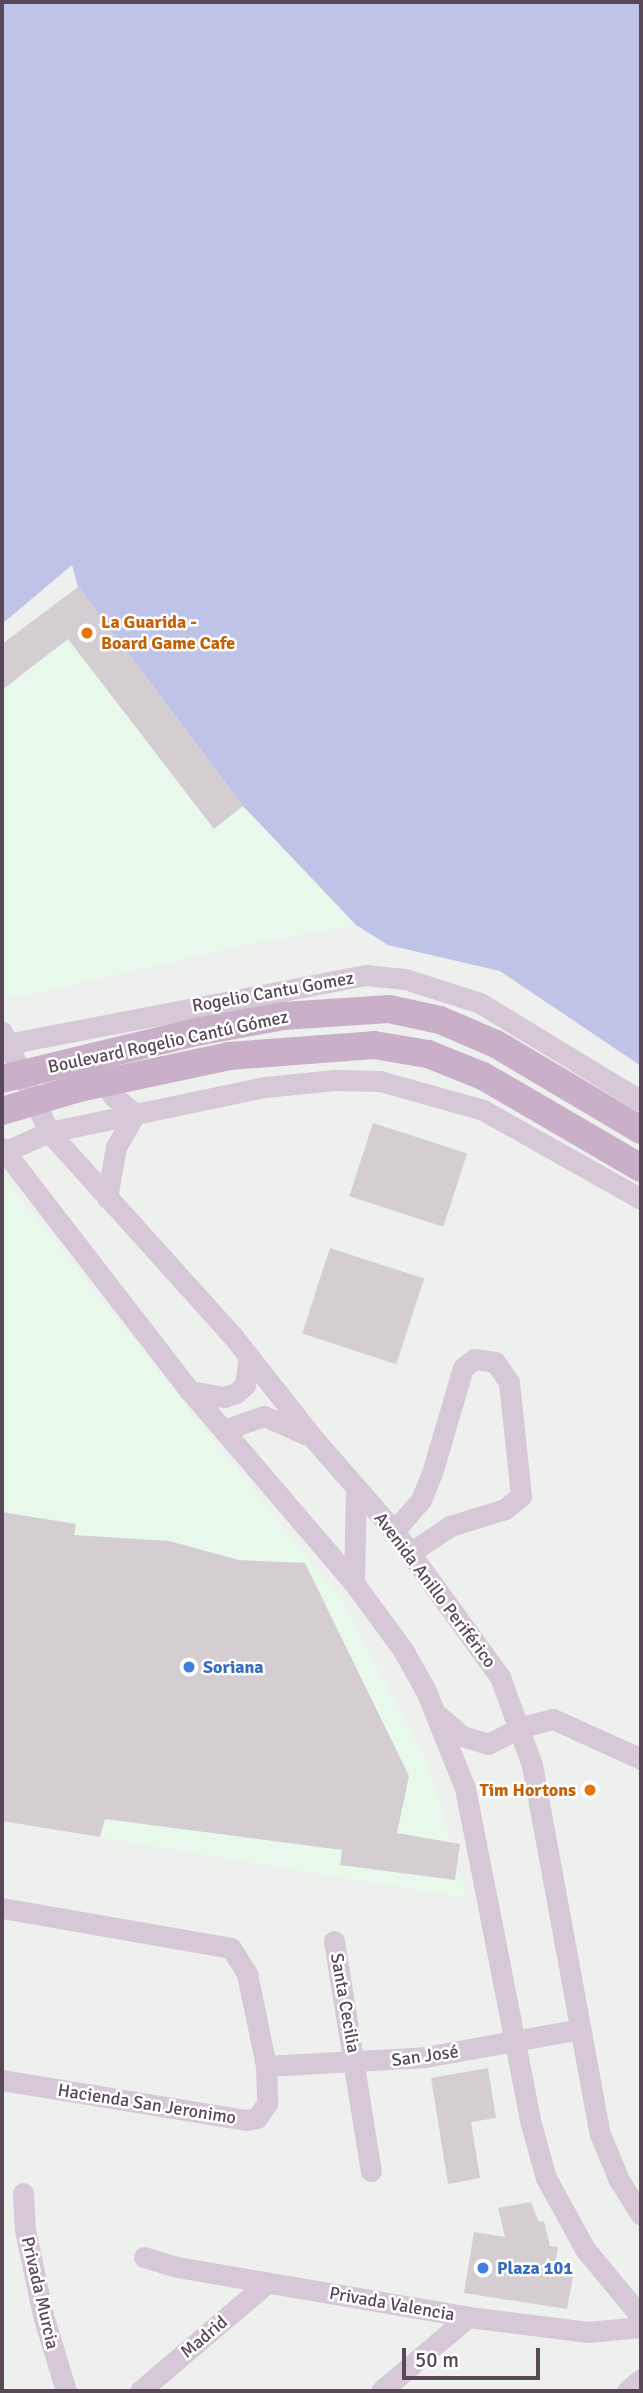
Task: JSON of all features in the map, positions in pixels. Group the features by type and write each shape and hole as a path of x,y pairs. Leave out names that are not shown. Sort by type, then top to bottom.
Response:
{"main road":[{"name":"Boulevard Rogelio Cantú Gómez","path":"2,1079 271,1018 389,1009 440,1020 496,1044 641,1130"},
{"name":"Boulevard Rogelio Cantú Gómez","path":"2,1111 79,1088 229,1056 374,1045 428,1054 482,1076 641,1168"}],"street":[{"name":"Rogelio Cantu Gomez","path":"4,1040 365,975 405,979 480,1003 641,1101"},
{"path":"104,1024 96,1062 102,1082 135,1114"},
{"name":"Avenida Anillo Periférico","path":"4,1040 49,1132 249,1357 313,1438 394,1531 500,1677 521,1727 537,1792 600,2134 619,2180 641,2214"},
{"path":"641,1199 483,1110 380,1081 335,1080 265,1087 49,1132 2,1151 190,1391 354,1583 403,1650 435,1713 465,1787 518,2040 530,2120 552,2194 633,2303 641,2318"},
{"path":"107,1198 116,1147 135,1114"},
{"path":"190,1391 209,1396 236,1394 245,1385 249,1357"},
{"path":"394,1531 425,1491 463,1368 474,1359 495,1363 509,1382 522,1496 505,1509 450,1526 410,1553"},
{"path":"224,1430 264,1416 313,1438"},
{"path":"354,1583 356,1489"},
{"path":"435,1713 474,1742 488,1744 521,1727 553,1719 641,1759"},
{"name":"Hacienda San Jeronimo","path":"2,1908 231,1948 247,1974 266,2066 264,2113 246,2120 2,2080"},
{"name":"Santa Cecilia","path":"334,1941 371,2171"},
{"name":"San José","path":"266,2066 355,2064 435,2056 581,2029"},
{"name":"Privada Murcia","path":"23,2193 25,2230 43,2315 66,2391"},
{"name":"Privada Valencia","path":"144,2257 267,2283 468,2317 588,2332 641,2327"},
{"name":"Madrid","path":"141,2391 267,2283"},
{"path":"381,2391 468,2317"},
{"path":"627,2391 641,2379"}],"shaded area":[{"path":"2,2 641,2 641,1066 500,971 388,945 356,925 243,806 78,587 72,565 2,624"},
{"path":"78,587 243,806 356,925 250,944 10,999 2,989 2,644"},
{"path":"2,1175 343,1602 428,1765 467,1898 2,1821"}],"building":[{"path":"78,587 243,806 214,829 68,639 2,690 2,644"},
{"path":"373,1123 467,1154 443,1227 349,1196"},
{"path":"330,1248 424,1279 396,1364 302,1334"},
{"path":"2,1512 76,1524 74,1535 169,1541 239,1560 305,1563 409,1776 397,1833 460,1844 455,1880 340,1865 342,1850 105,1819 100,1837 2,1821"},
{"path":"488,2068 496,2118 471,2122 480,2178 448,2184 431,2078"},
{"path":"531,2202 539,2222 544,2221 550,2246 558,2247 554,2272 573,2277 567,2309 464,2293 474,2232 505,2237 498,2208"}],"place":[{"name":"La Guarida - Board Game Cafe","path":"87,633"},
{"name":"Soriana","path":"189,1667"},
{"name":"Tim Hortons","path":"590,1790"},
{"name":"Plaza 101","path":"483,2268"}]}
